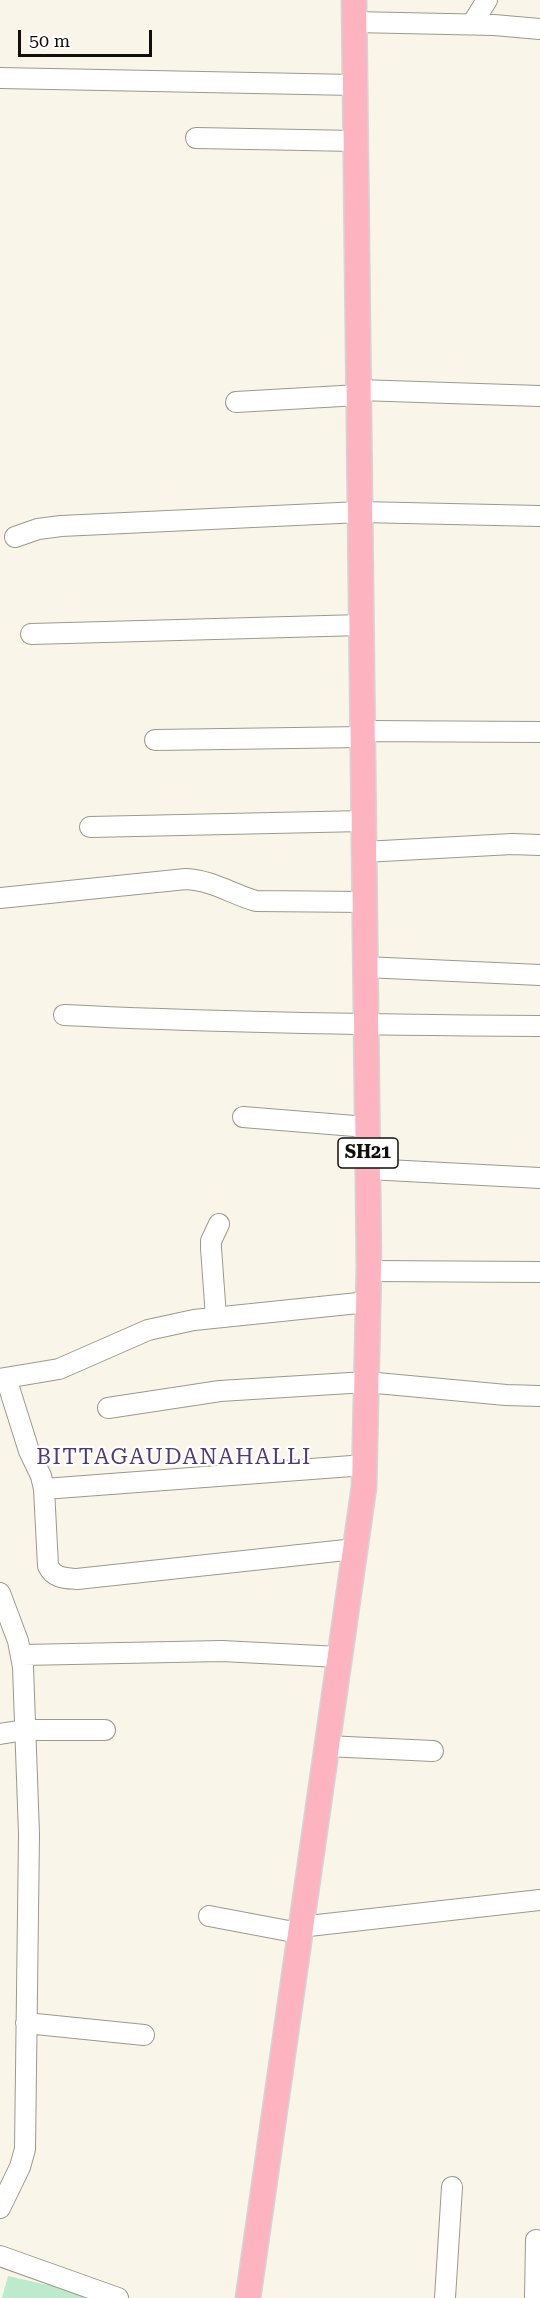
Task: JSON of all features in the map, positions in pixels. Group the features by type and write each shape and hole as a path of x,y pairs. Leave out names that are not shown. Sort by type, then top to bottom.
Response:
{"main road":[{"name":"SH21","path":"248,2298 364,1487 369,1271 354,11"}],"street":[{"path":"472,24 487,0"},
{"path":"354,11 540,29"},
{"path":"0,78 355,85"},
{"path":"196,138 356,141"},
{"path":"237,402 359,392 540,396"},
{"path":"15,537 38,529 61,526 360,512 540,516"},
{"path":"31,634 362,625"},
{"path":"155,740 540,732"},
{"path":"90,827 364,821"},
{"path":"364,852 512,844 540,845"},
{"path":"0,898 186,879 200,880 256,901 364,902"},
{"path":"365,967 540,975"},
{"path":"64,1015 366,1025 540,1026"},
{"path":"243,1117 367,1128"},
{"path":"368,1168 540,1178"},
{"path":"216,1317 211,1241 219,1224"},
{"path":"369,1271 540,1272"},
{"path":"355,1549 76,1579 60,1578 51,1573 48,1566 44,1489 41,1476 29,1451 3,1378 70,1366 148,1330 216,1317 368,1302"},
{"path":"108,1408 220,1391 366,1382 540,1396"},
{"path":"44,1489 364,1465"},
{"path":"0,1593 22,1655 29,1834 25,2149 20,2167 0,2208"},
{"path":"22,1655 222,1651 339,1657"},
{"path":"0,1734 25,1730 105,1730"},
{"path":"326,1746 433,1751"},
{"path":"209,1916 300,1930 540,1900"},
{"path":"27,2023 144,2035"},
{"path":"445,2298 452,2187"},
{"path":"535,2298 536,2240"},
{"path":"0,2256 118,2298"}],"green space":[{"path":"8,2276 70,2290 88,2298 2,2298"}],"district":[{"name":"BITTAGAUDANAHALLI","path":"174,1458"}]}
